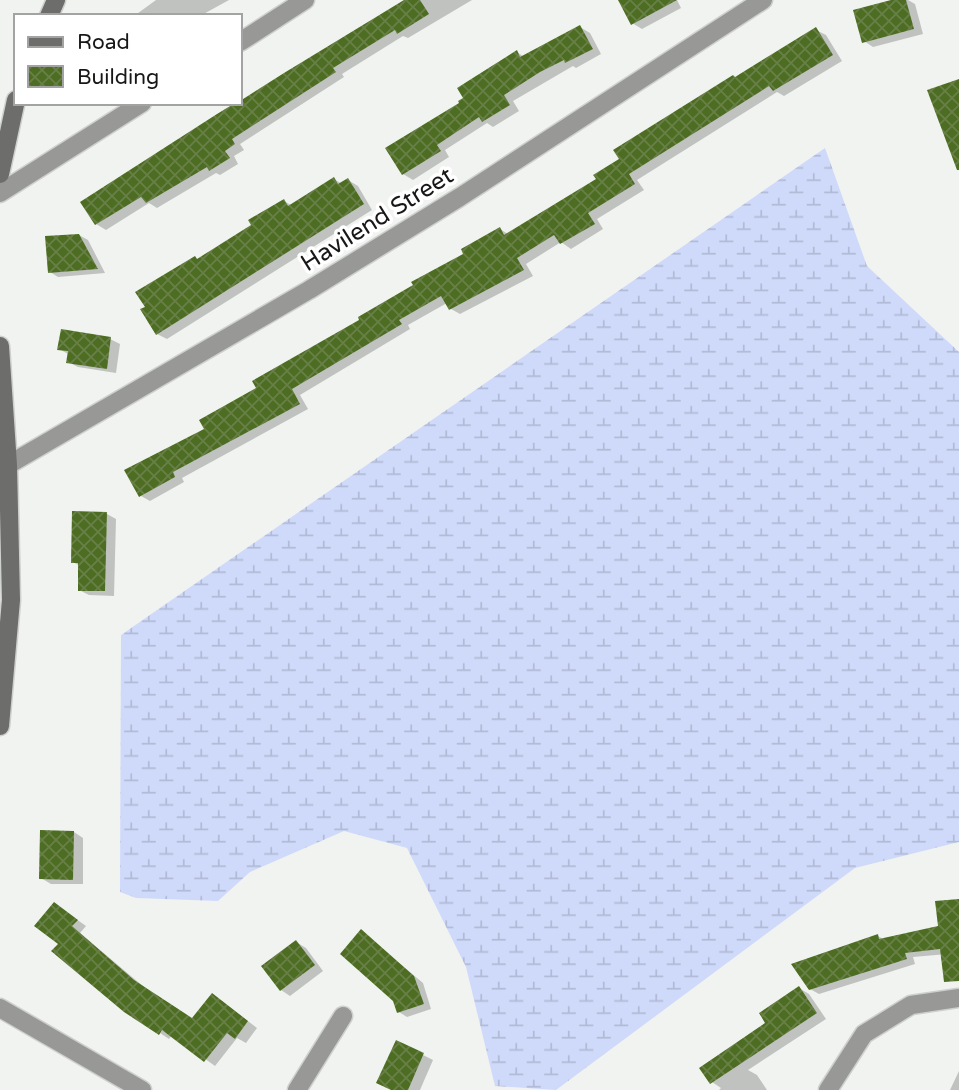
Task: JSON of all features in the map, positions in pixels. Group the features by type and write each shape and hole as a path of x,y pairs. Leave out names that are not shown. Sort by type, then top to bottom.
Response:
{"street":[{"path":"242,41 305,0"},
{"name":"Havilend Street","path":"8,466 309,290 460,197 763,0"},
{"path":"0,174 15,105"},
{"path":"0,193 139,105"},
{"path":"0,346 8,466 11,600 0,726"},
{"path":"828,1090 864,1034 911,1005 959,998"},
{"path":"0,1008 142,1090"},
{"path":"297,1090 343,1016"}],"green space":[{"path":"825,148 867,266 959,352 959,842 855,868 556,1090 495,1086 466,967 407,848 344,831 250,872 218,901 136,898 120,892 121,635"}],"building":[{"path":"404,0 420,0 429,14 397,34 395,30 333,68 336,72 232,139 235,144 225,151 230,158 209,171 207,167 146,203 141,197 95,225 80,202 232,105 242,105 242,100"},
{"path":"618,0 677,0 631,25"},
{"path":"891,0 906,0 914,29 862,43 853,10"},
{"path":"580,25 593,49 540,72 504,95 510,105 482,122 479,117 437,145 441,151 402,175 385,148 459,103 463,98 457,88 517,50 520,57"},
{"path":"816,27 833,55 773,91 769,86 629,174 635,184 588,213 595,224 560,244 554,235 517,258 524,270 449,310 441,296 399,320 402,324 292,389 300,404 173,472 175,477 139,497 124,470 204,429 199,420 256,388 252,381 359,320 358,317 413,285 411,282 463,254 461,249 500,227 504,235 596,179 593,175 619,159 613,150"},
{"path":"959,79 959,170 957,170 927,90"},
{"path":"334,177 338,184 348,178 364,204 156,335 140,309 145,307 135,292 195,256 197,259 251,225 248,220 284,199 288,206"},
{"path":"79,234 98,269 48,273 45,236"},
{"path":"61,329 111,337 107,369 66,363 68,351 57,350"},
{"path":"72,511 107,512 105,591 78,591 78,563 71,563"},
{"path":"40,830 74,831 73,880 39,879"},
{"path":"959,899 959,981 944,982 940,949 905,953 907,959 809,990 791,964 878,934 879,939 938,926 935,901"},
{"path":"54,902 78,920 72,926 134,980 192,1018 212,993 248,1021 235,1039 227,1033 204,1062 162,1030 159,1035 124,1012 51,951 58,944 34,926"},
{"path":"361,929 414,976 424,1004 397,1013 393,1001 340,954"},
{"path":"296,940 315,965 280,991 261,966"},
{"path":"799,986 817,1013 710,1084 699,1068 765,1023 759,1013"},
{"path":"396,1040 424,1053 408,1090 391,1090 376,1083"}]}
